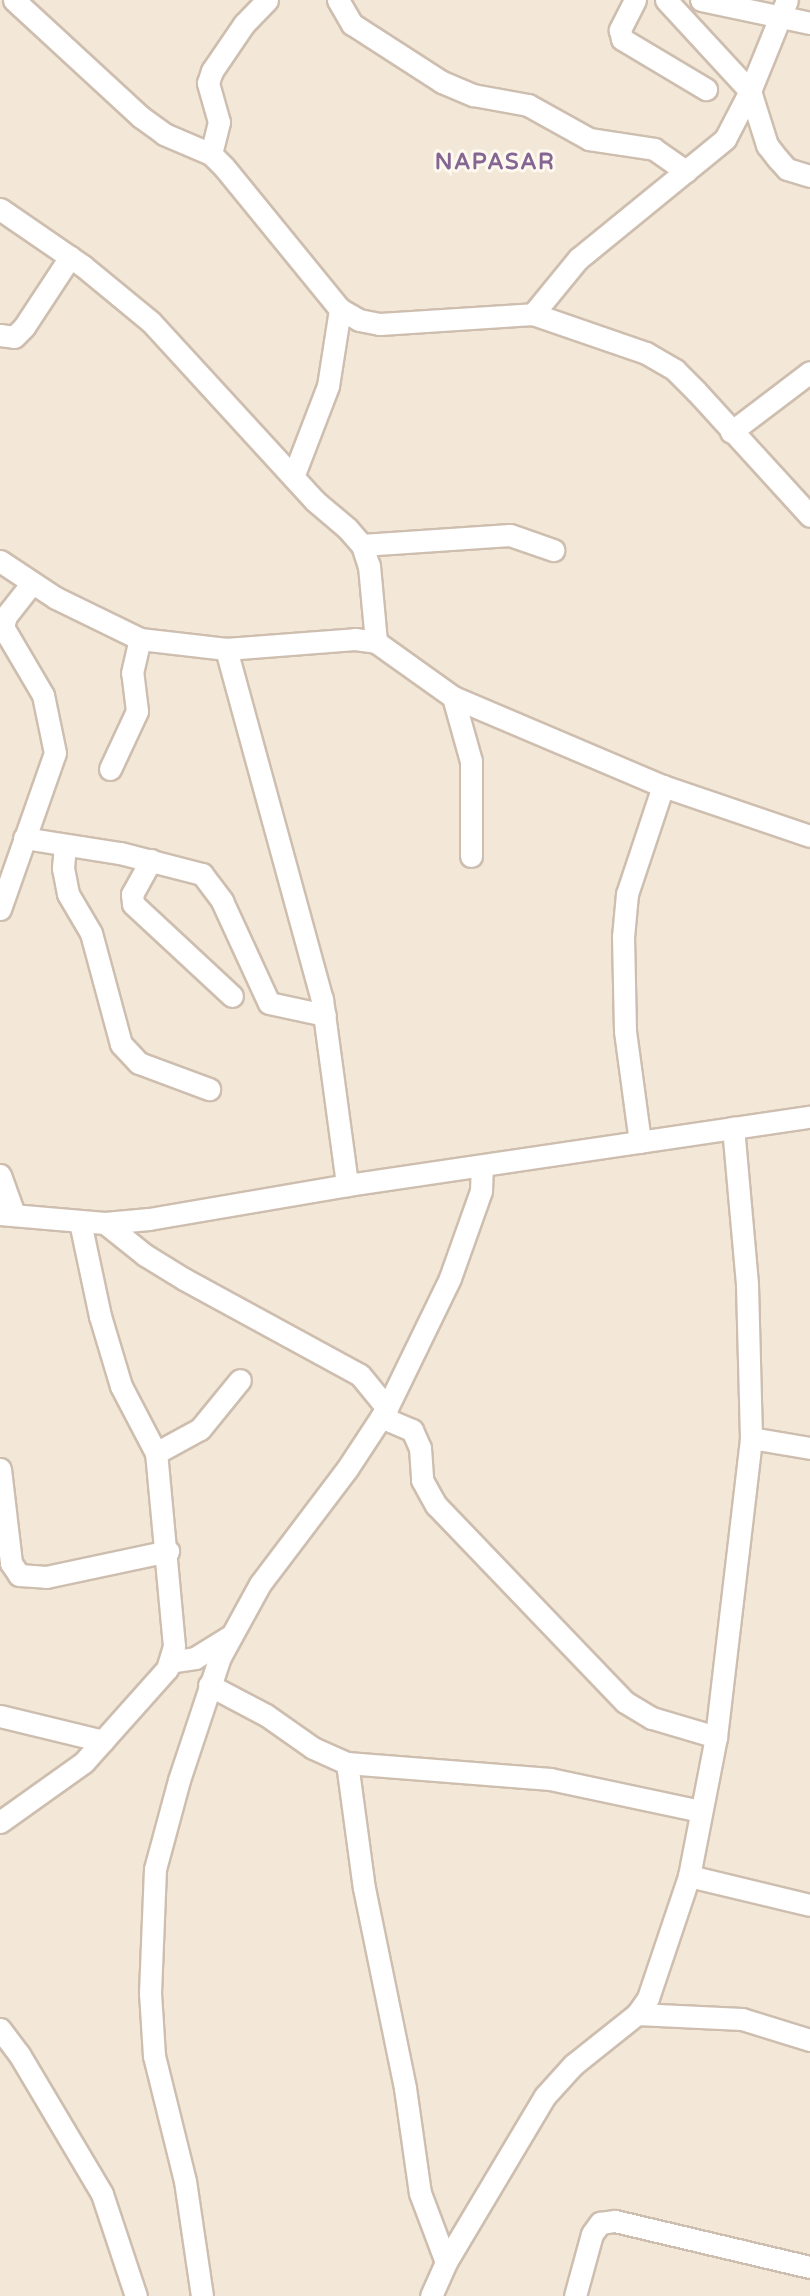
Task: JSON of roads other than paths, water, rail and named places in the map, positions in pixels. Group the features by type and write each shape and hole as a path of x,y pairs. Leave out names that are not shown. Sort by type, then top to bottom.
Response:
{"street":[{"path":"14,0 141,117 164,134 211,154 340,309 359,320 380,324 533,314 646,353 675,370 810,516"},
{"path":"211,154 219,122 208,83 212,71 244,24 267,0"},
{"path":"338,0 352,24 442,82 473,95 528,105 589,139 654,149 686,171"},
{"path":"635,0 620,30 622,39 706,89"},
{"path":"666,0 750,92 767,146 787,169 808,181"},
{"path":"701,0 784,9 810,23"},
{"path":"533,314 578,259 725,139 750,92 784,9"},
{"path":"0,208 70,257 151,322 293,477 362,545 369,566 376,642"},
{"path":"0,335 14,337 24,327 70,257"},
{"path":"293,477 322,408 340,309"},
{"path":"731,432 810,372"},
{"path":"362,545 510,535 553,550"},
{"path":"0,561 32,583 112,628 141,639 226,649 355,639 376,642 453,698 663,786 810,836"},
{"path":"0,909 55,753 43,695 3,627 6,616 32,583"},
{"path":"110,768 137,711 132,673 141,639"},
{"path":"226,649 325,1015 347,1185"},
{"path":"453,698 471,761 471,856"},
{"path":"640,1142 625,1031 623,937 627,894 663,786"},
{"path":"24,838 151,860 208,878 269,1003 325,1015"},
{"path":"65,845 63,868 68,894 91,933 121,1044 139,1063 209,1089"},
{"path":"151,860 132,894 133,904 232,996"},
{"path":"0,1175 7,1214 105,1223 148,1219 347,1185 810,1117"},
{"path":"431,2296 446,2262 545,2096 573,2065 637,2014 655,1982 689,1876 716,1737 751,1438 747,1284 733,1128"},
{"path":"202,2296 185,2181 160,2091 150,1993 154,1869 209,1685 232,1635 260,1584 347,1469 384,1413 450,1278 481,1191 482,1166"},
{"path":"0,1822 60,1782 103,1741 170,1662 174,1646 168,1551 156,1453 121,1386 100,1316 80,1222"},
{"path":"105,1223 144,1255 184,1279 360,1375 384,1413 412,1430 420,1448 422,1480 436,1505 625,1702 652,1718 716,1737"},
{"path":"156,1453 200,1429 240,1380"},
{"path":"751,1438 810,1449"},
{"path":"0,1469 11,1563 19,1575 46,1577 168,1551"},
{"path":"170,1662 195,1658 232,1635"},
{"path":"209,1685 280,1723 313,1748 347,1763 550,1779 701,1811"},
{"path":"0,1716 103,1741"},
{"path":"347,1763 364,1888 405,2088 420,2193 446,2262"},
{"path":"689,1876 810,1905"},
{"path":"637,2014 742,2019 810,2040"},
{"path":"0,2029 19,2054 102,2194 136,2296"},
{"path":"575,2296 591,2234 600,2223 615,2221 810,2267"}],"district":[{"name":"NAPASAR","path":"495,163"}]}
